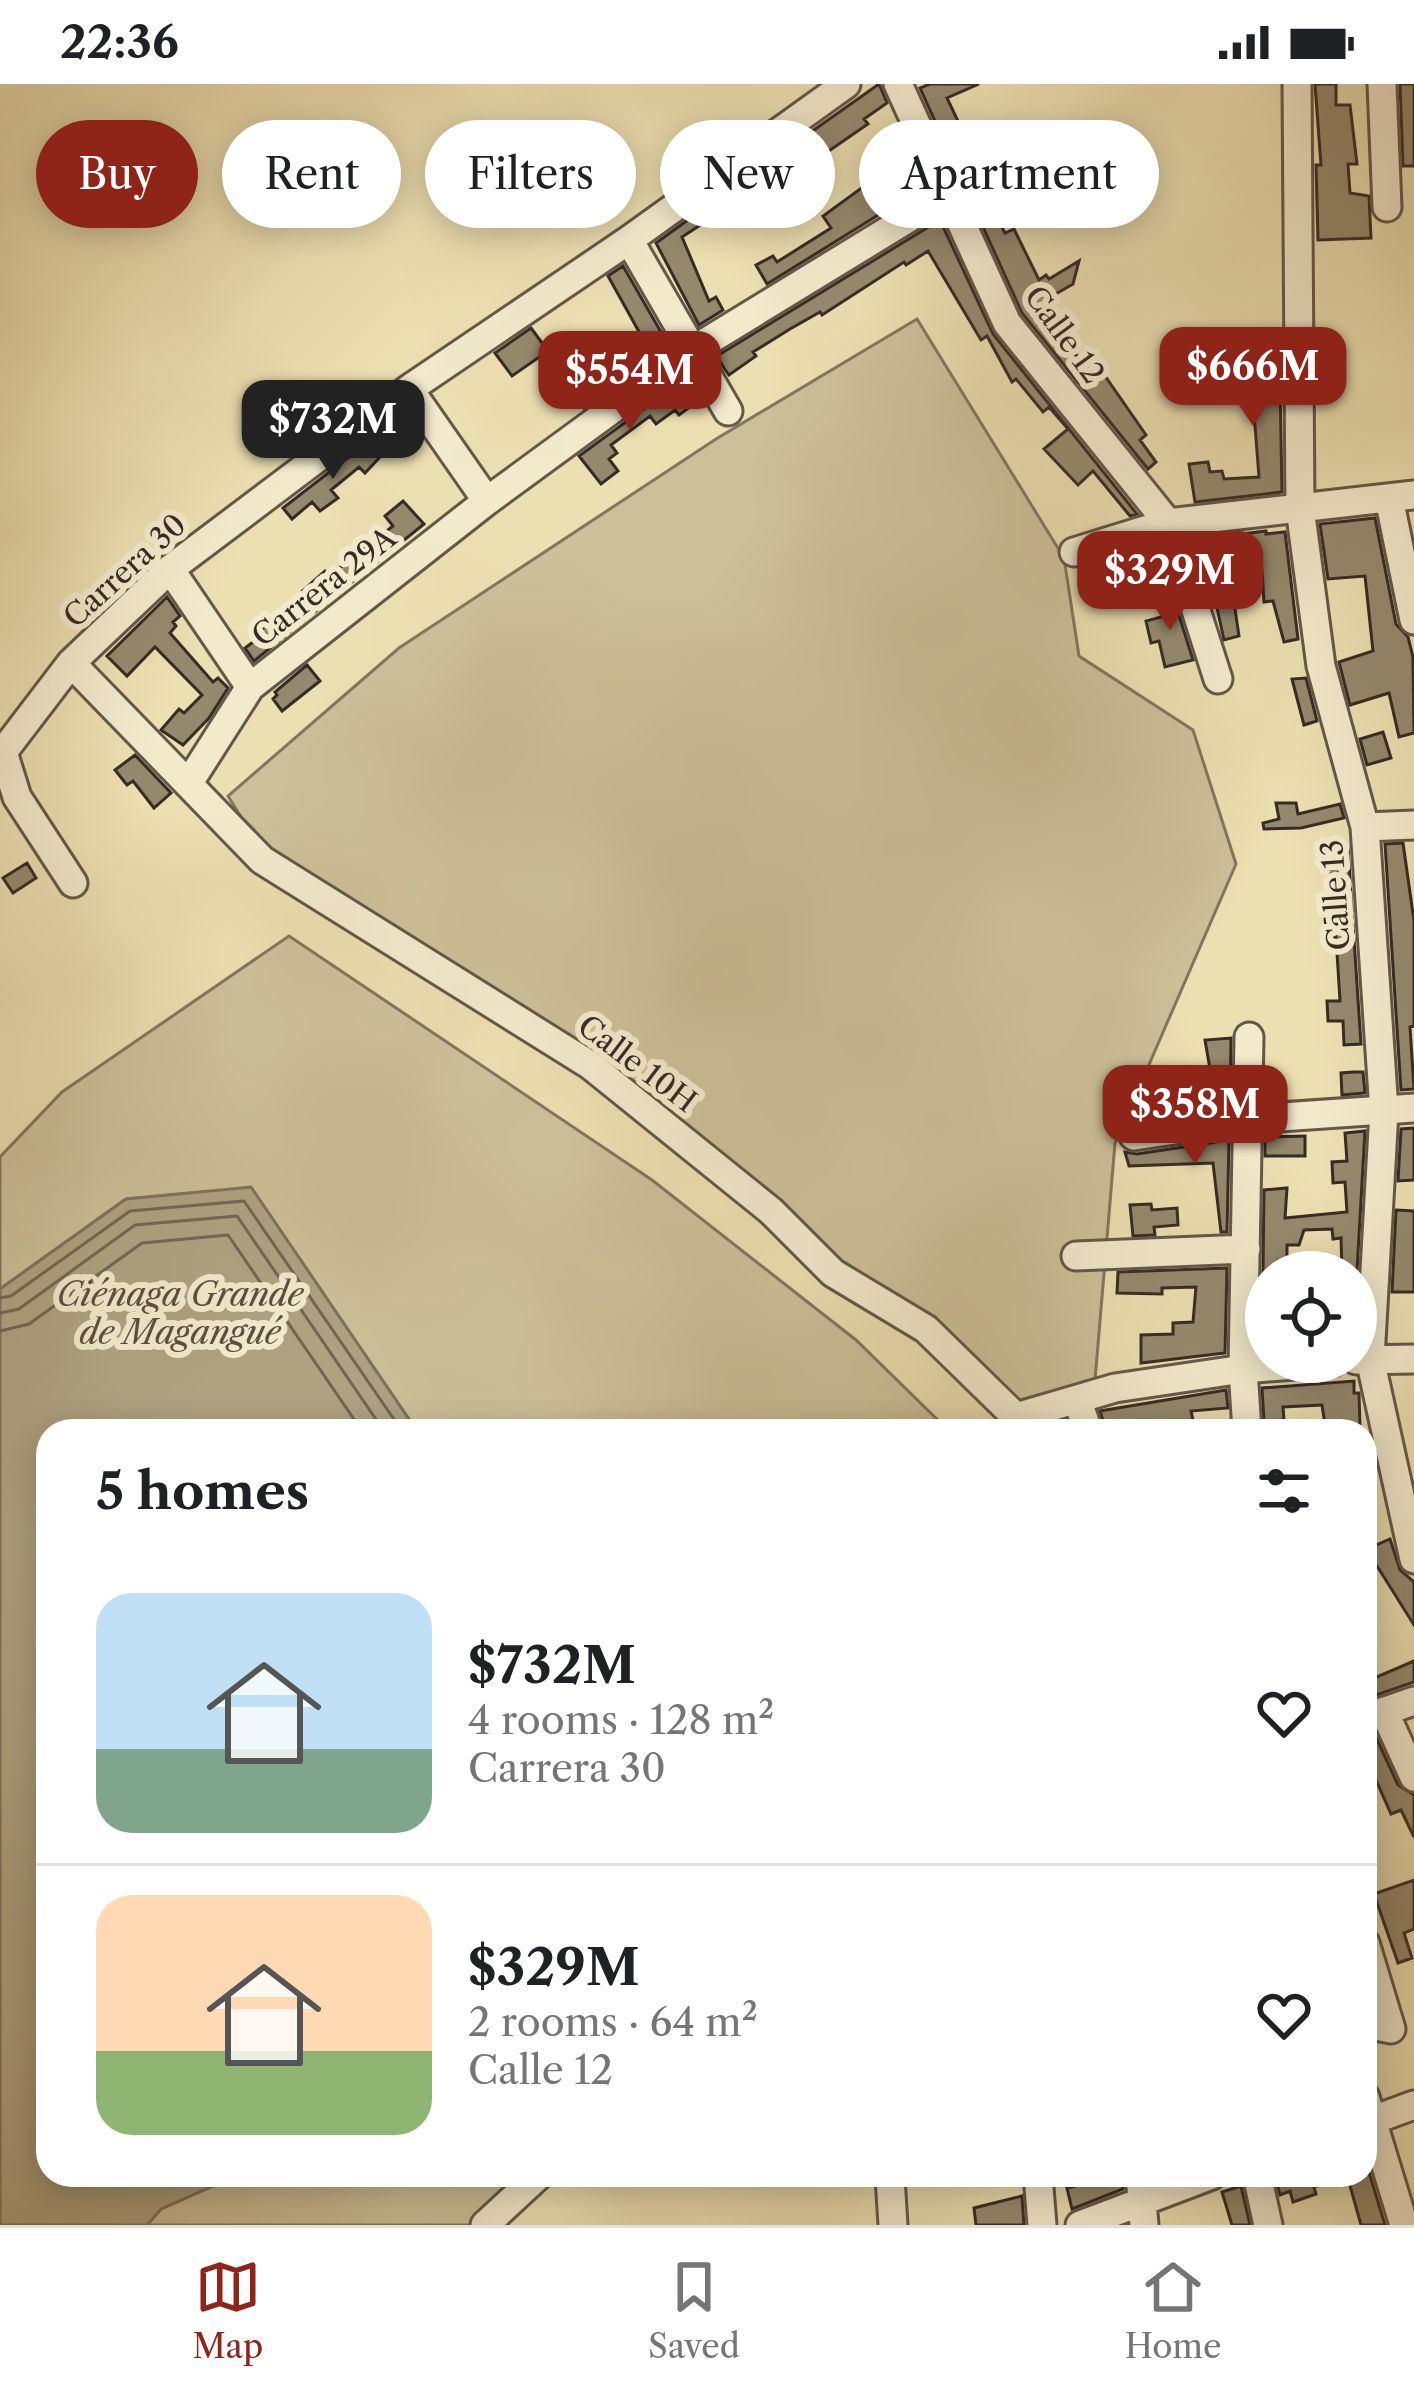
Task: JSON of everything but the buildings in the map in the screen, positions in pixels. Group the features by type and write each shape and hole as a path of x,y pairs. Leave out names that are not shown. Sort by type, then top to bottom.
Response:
{"street":[{"name":"Carrera 30","path":"73,883 16,797 3,752 71,663 170,569 410,388 629,240 846,84"},
{"name":"Calle 12","path":"898,84 914,120"},
{"name":"Calle 13","path":"1297,84 1300,508 1321,667 1365,827 1384,1112 1372,1251"},
{"path":"1382,84 1387,207"},
{"name":"Carrera 29A","path":"190,781 250,687 487,501 693,350 892,228"},
{"name":"Calle 12","path":"964,228 1007,323 1168,523 1218,679"},
{"path":"629,240 728,411"},
{"path":"410,388 487,501"},
{"path":"1074,552 1168,523 1402,496 1414,620"},
{"path":"170,569 250,687"},
{"name":"Calle 10H","path":"71,663 262,860 590,1065 771,1211 833,1273 926,1329 1012,1419"},
{"path":"1365,827 1414,825"},
{"path":"1246,1419 1249,1036"},
{"path":"1134,1136 1250,1119 1414,1108"},
{"path":"1076,1256 1246,1250"},
{"path":"1377,1360 1414,1359"},
{"path":"1029,1419 1115,1388 1243,1369"},
{"name":"Calle 13","path":"1369,1383 1414,1559"},
{"path":"1077,1399 1084,1419"},
{"path":"1377,1714 1414,1701"},
{"path":"1377,1718 1414,1777"},
{"path":"1377,2111 1414,2105"},
{"path":"1377,2141 1404,2225"},
{"path":"485,2225 526,2187"},
{"path":"891,2187 893,2225"},
{"path":"1039,2187 1042,2225"},
{"path":"1080,2225 1180,2187"},
{"path":"1260,2187 1268,2225"}],"shaded area":[{"path":"917,319 1064,558 1079,656 1193,730 1236,864 1115,1143 1094,1392 1017,1412 836,1268 775,1208 265,856 228,796 399,648 716,439"},
{"path":"289,936 652,1180 856,1340 937,1419 409,1419 251,1188 126,1199 0,1289 0,1157 62,1092"},
{"path":"211,2187 520,2187 480,2225 147,2225 161,2209"}],"water":[{"name":"Ciénaga Grande de Magangué","path":"251,1187 409,1419 36,1419 36,2187 211,2187 161,2209 147,2225 0,2225 0,1289 126,1199"}]}
